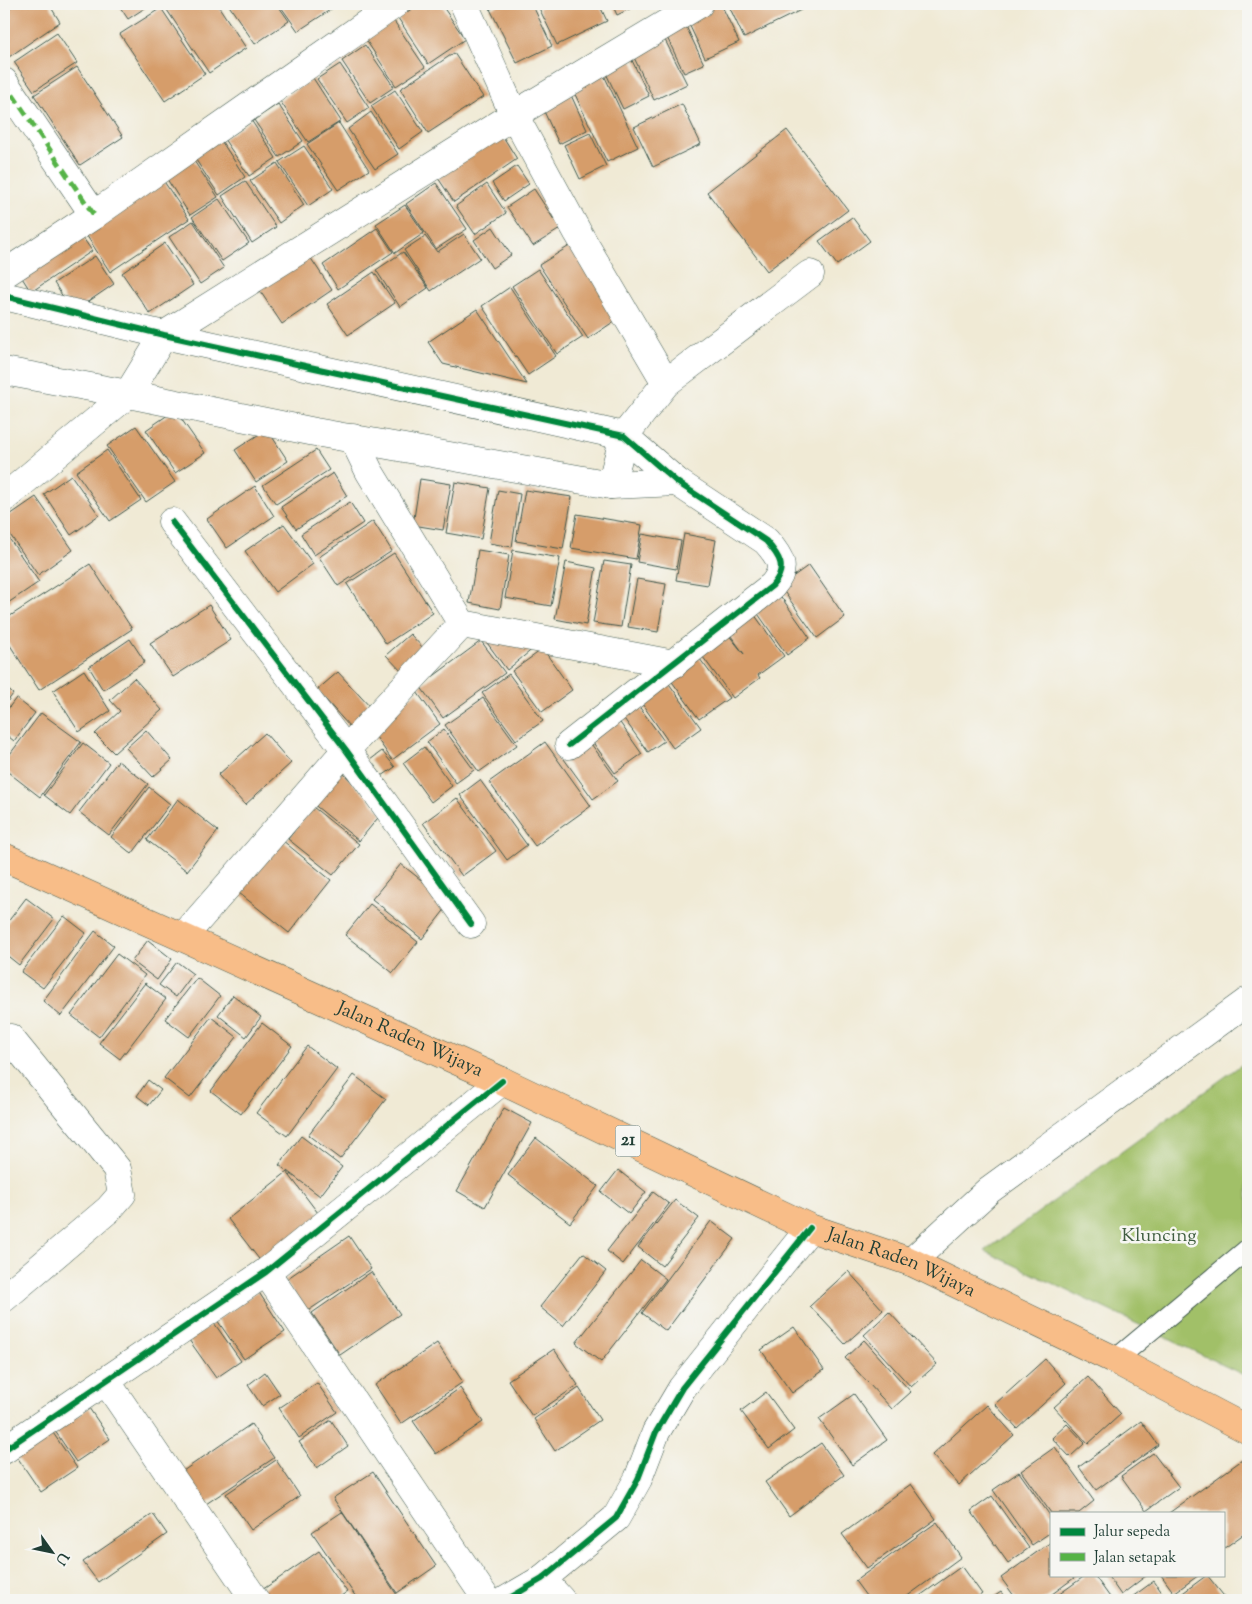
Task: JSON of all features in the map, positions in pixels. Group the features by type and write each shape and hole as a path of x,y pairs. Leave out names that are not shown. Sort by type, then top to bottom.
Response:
{"highway":[{"name":"Jalan Raden Wijaya","path":"4,857 502,1081 810,1228 911,1262 1115,1360 1248,1430"}],"street":[{"path":"4,274 94,214 395,4"},
{"path":"464,4 514,115 578,233 666,383"},
{"path":"4,498 128,394 164,335 514,115 699,4"},
{"path":"4,82 94,214"},
{"path":"612,485 624,436 666,383 810,274"},
{"path":"4,296 164,335 624,436 677,482 766,541 776,553 781,564 779,578 772,586 569,745"},
{"path":"4,371 353,438 612,485 677,482"},
{"path":"353,438 369,471 462,624 674,664"},
{"path":"172,522 346,750 471,924"},
{"path":"183,937 346,750 462,624"},
{"path":"911,1262 989,1190 1248,1001"},
{"path":"4,1298 109,1209 122,1194 117,1169 6,1037"},
{"path":"4,1450 266,1272 502,1081"},
{"path":"506,1600 542,1579 616,1518 638,1479 656,1432 682,1388 810,1228"},
{"path":"266,1272 487,1600"},
{"path":"106,1381 255,1600"},
{"path":"542,1579 561,1600"}],"lane":[{"path":"1115,1360 1248,1249"}],"green space":[{"name":"Kluncing","path":"1248,1060 1248,1377 985,1251"}],"building":[{"path":"16,4 49,4 60,22 6,59 4,56 4,12"},
{"path":"118,4 151,4 128,19"},
{"path":"170,4 217,4 246,48 209,73 165,7"},
{"path":"228,4 277,4 289,21 255,44"},
{"path":"279,4 330,4 333,8 298,31"},
{"path":"419,4 441,4 465,39 428,64 398,18"},
{"path":"501,4 532,4 552,46 517,63 490,9"},
{"path":"548,4 599,4 607,21 557,45 539,8"},
{"path":"612,4 640,4 617,15"},
{"path":"720,4 739,42 705,58 687,20"},
{"path":"728,4 802,4 805,8 744,38"},
{"path":"161,8 205,74 165,101 120,34"},
{"path":"683,20 704,64 684,73 663,29"},
{"path":"394,21 425,67 396,86 366,40"},
{"path":"57,33 77,63 34,91 14,62"},
{"path":"662,34 687,84 654,100 630,49"},
{"path":"365,45 394,87 370,103 342,61"},
{"path":"628,52 649,96 623,109 602,65"},
{"path":"454,53 483,97 428,133 400,89"},
{"path":"340,64 369,108 347,123 317,79"},
{"path":"77,67 123,137 80,165 34,95"},
{"path":"603,73 638,147 607,162 572,88"},
{"path":"313,78 341,121 308,142 280,101"},
{"path":"395,90 423,132 399,149 371,106"},
{"path":"570,93 587,130 559,144 542,107"},
{"path":"278,104 303,141 279,157 254,120"},
{"path":"682,104 701,144 653,167 634,127"},
{"path":"371,112 398,154 375,169 348,129"},
{"path":"251,120 276,158 249,176 224,139"},
{"path":"339,123 369,170 338,190 307,144"},
{"path":"787,130 848,210 767,271 707,192"},
{"path":"590,133 606,166 580,179 564,145"},
{"path":"502,135 517,159 454,202 438,178"},
{"path":"220,139 245,177 219,195 194,157"},
{"path":"304,146 333,189 308,206 279,162"},
{"path":"192,158 218,197 190,215 165,176"},
{"path":"277,163 304,205 279,223 250,181"},
{"path":"517,166 529,184 504,201 492,183"},
{"path":"163,180 189,219 110,272 85,233"},
{"path":"245,181 276,227 252,243 222,196"},
{"path":"436,183 467,229 436,249 406,204"},
{"path":"487,184 506,213 475,234 456,206"},
{"path":"534,189 560,229 533,246 507,207"},
{"path":"219,199 249,243 222,261 192,217"},
{"path":"405,205 424,233 395,253 376,224"},
{"path":"852,217 870,241 837,265 819,241"},
{"path":"193,221 224,268 200,284 169,237"},
{"path":"493,227 511,255 492,268 474,240"},
{"path":"377,228 393,252 338,289 323,265"},
{"path":"79,232 92,251 31,292 19,273"},
{"path":"464,234 480,258 431,291 404,250 425,236 437,252"},
{"path":"165,243 193,285 150,314 122,273"},
{"path":"571,245 619,318 588,339 539,265"},
{"path":"306,251 332,290 282,324 256,285"},
{"path":"403,252 428,288 400,307 376,270"},
{"path":"95,256 114,284 73,312 54,283"},
{"path":"538,269 583,337 557,354 512,286"},
{"path":"374,272 395,303 348,335 327,304"},
{"path":"510,287 556,356 528,375 482,306"},
{"path":"477,309 527,384 443,364 428,342"},
{"path":"175,410 205,453 175,473 146,430"},
{"path":"136,426 175,482 146,502 107,446"},
{"path":"267,429 288,461 256,482 235,450"},
{"path":"107,450 141,500 110,521 76,472"},
{"path":"316,450 329,470 276,504 263,485"},
{"path":"333,473 347,496 296,529 281,507"},
{"path":"71,475 99,515 71,535 44,494"},
{"path":"420,479 451,484 443,530 413,525"},
{"path":"455,482 490,488 481,539 446,533"},
{"path":"255,486 274,516 227,548 207,519"},
{"path":"498,490 520,494 512,547 489,543"},
{"path":"525,490 572,497 563,549 516,541"},
{"path":"36,497 73,550 38,575 4,526 4,519"},
{"path":"350,502 363,523 314,555 301,534"},
{"path":"577,514 642,525 636,559 571,548"},
{"path":"373,521 392,551 338,586 319,557"},
{"path":"284,524 313,564 275,592 245,551"},
{"path":"4,531 39,582 5,605 4,604"},
{"path":"642,534 681,541 676,569 637,562"},
{"path":"684,534 716,540 708,585 676,580"},
{"path":"478,550 509,555 500,609 469,603"},
{"path":"513,550 560,558 551,606 505,598"},
{"path":"394,553 433,613 386,644 347,584"},
{"path":"604,561 631,565 621,627 593,623"},
{"path":"566,562 596,568 586,625 555,619"},
{"path":"90,564 132,629 39,690 4,636 4,620"},
{"path":"809,565 845,617 817,638 780,586"},
{"path":"637,579 666,584 658,632 628,627"},
{"path":"779,594 810,638 787,655 756,611"},
{"path":"209,605 231,640 173,677 150,643"},
{"path":"754,614 784,656 758,675 760,678 733,698 700,653 727,633 744,654 728,632"},
{"path":"410,634 426,651 403,673 386,655"},
{"path":"482,636 540,643 507,670"},
{"path":"130,639 145,662 103,690 89,667"},
{"path":"481,641 505,673 443,718 420,686"},
{"path":"543,649 572,690 542,712 512,671"},
{"path":"694,651 729,698 699,719 665,672"},
{"path":"84,670 110,711 79,732 53,691"},
{"path":"338,672 371,708 350,727 317,690"},
{"path":"509,674 543,721 516,740 482,693"},
{"path":"134,678 162,710 114,753 95,734 120,711 110,700"},
{"path":"667,681 701,728 673,748 640,701"},
{"path":"4,686 13,694 4,706"},
{"path":"417,692 440,724 392,760 369,727"},
{"path":"16,698 35,713 14,741 4,733 4,714"},
{"path":"483,698 517,745 479,772 445,725"},
{"path":"638,705 664,741 648,752 622,716"},
{"path":"41,713 81,742 40,797 4,769 4,762"},
{"path":"616,717 642,754 615,773 589,737"},
{"path":"444,729 474,770 456,783 427,742"},
{"path":"146,730 172,760 153,777 126,748"},
{"path":"265,733 291,763 245,805 218,775"},
{"path":"589,741 618,781 593,799 564,759"},
{"path":"545,742 591,806 535,846 489,782"},
{"path":"83,743 109,763 70,815 44,795"},
{"path":"424,747 452,786 431,802 403,763"},
{"path":"382,751 395,767 382,776 370,760"},
{"path":"118,761 148,784 109,835 79,812"},
{"path":"339,769 382,813 359,841 312,803"},
{"path":"480,780 527,845 507,860 460,795"},
{"path":"149,787 170,804 132,854 111,837"},
{"path":"457,798 496,851 462,876 423,823"},
{"path":"178,799 218,831 187,871 147,840"},
{"path":"313,807 359,844 333,875 288,839"},
{"path":"277,836 331,880 289,933 234,889"},
{"path":"401,864 450,903 422,939 372,899"},
{"path":"26,898 54,919 19,965 4,953 4,927"},
{"path":"370,904 418,942 393,973 345,935"},
{"path":"64,916 86,933 43,988 21,972"},
{"path":"95,931 114,946 61,1016 43,1001"},
{"path":"148,940 172,959 157,980 132,961"},
{"path":"117,954 145,975 99,1037 71,1015"},
{"path":"177,962 193,974 176,997 159,985"},
{"path":"197,978 220,996 189,1037 165,1019"},
{"path":"145,983 166,999 120,1059 99,1043"},
{"path":"233,995 261,1017 246,1037 218,1015"},
{"path":"211,1017 237,1037 190,1098 164,1078"},
{"path":"262,1023 292,1046 241,1114 211,1091"},
{"path":"307,1046 337,1069 287,1136 256,1113"},
{"path":"354,1075 386,1099 340,1159 308,1135"},
{"path":"148,1080 161,1090 149,1105 137,1096"},
{"path":"504,1108 532,1123 485,1207 457,1191"},
{"path":"301,1136 342,1167 320,1196 279,1165"},
{"path":"536,1138 598,1186 570,1223 508,1175"},
{"path":"618,1170 646,1192 629,1214 601,1192"},
{"path":"287,1172 321,1217 262,1263 228,1219"},
{"path":"653,1192 669,1204 623,1264 607,1251"},
{"path":"675,1200 699,1218 662,1266 638,1247"},
{"path":"711,1221 735,1239 666,1331 642,1313"},
{"path":"349,1236 371,1269 306,1312 285,1280"},
{"path":"583,1253 606,1271 563,1326 540,1307"},
{"path":"641,1260 666,1279 601,1362 576,1343"},
{"path":"848,1271 883,1310 845,1344 810,1306"},
{"path":"371,1272 400,1314 340,1355 312,1313"},
{"path":"258,1291 285,1332 244,1359 217,1320"},
{"path":"889,1312 937,1364 911,1387 864,1335"},
{"path":"214,1323 241,1361 216,1378 189,1340"},
{"path":"794,1327 824,1370 792,1393 761,1350"},
{"path":"864,1340 911,1392 892,1409 845,1358"},
{"path":"437,1343 463,1382 401,1424 375,1385"},
{"path":"554,1349 578,1385 532,1416 508,1380"},
{"path":"1045,1359 1066,1383 1017,1428 995,1404"},
{"path":"265,1372 280,1394 262,1406 248,1385"},
{"path":"1088,1377 1121,1414 1088,1444 1054,1407"},
{"path":"317,1383 337,1412 299,1438 279,1408"},
{"path":"460,1388 483,1422 436,1454 413,1421"},
{"path":"579,1388 600,1420 555,1451 534,1419"},
{"path":"766,1392 794,1430 769,1449 741,1411"},
{"path":"854,1394 887,1440 852,1465 819,1419"},
{"path":"987,1405 1014,1435 959,1485 932,1455"},
{"path":"89,1408 110,1439 76,1462 55,1431"},
{"path":"331,1420 348,1446 317,1468 299,1442"},
{"path":"1141,1421 1158,1445 1096,1490 1079,1467"},
{"path":"251,1424 274,1458 206,1504 183,1471"},
{"path":"1067,1424 1085,1443 1070,1457 1052,1438"},
{"path":"51,1430 77,1468 41,1492 15,1454"},
{"path":"821,1443 844,1475 789,1516 765,1482"},
{"path":"1055,1447 1094,1501 1080,1512 1050,1512 1021,1471"},
{"path":"1153,1453 1179,1487 1146,1511 1121,1476"},
{"path":"276,1460 300,1496 251,1530 226,1494"},
{"path":"1242,1460 1248,1469 1248,1531 1224,1548 1224,1512 1170,1512"},
{"path":"373,1472 436,1566 397,1593 333,1498"},
{"path":"1019,1472 1050,1516 1050,1533 1032,1545 993,1490"},
{"path":"911,1484 936,1519 867,1568 842,1534"},
{"path":"992,1496 1029,1548 1008,1563 971,1511"},
{"path":"342,1512 397,1595 389,1600 358,1600 312,1532"},
{"path":"153,1514 167,1534 98,1582 83,1562"},
{"path":"937,1522 961,1557 902,1600 869,1600 855,1581"},
{"path":"1050,1543 1050,1576 1077,1576 1044,1600 1017,1600 1001,1578"},
{"path":"319,1551 347,1592 335,1600 269,1600 262,1590"},
{"path":"962,1566 982,1594 973,1600 914,1600"},
{"path":"1085,1576 1095,1576 1112,1600 1051,1600"},
{"path":"1108,1576 1146,1576 1121,1595"},
{"path":"1162,1576 1198,1576 1174,1593"},
{"path":"1208,1576 1227,1600 1183,1600 1180,1595"},
{"path":"1154,1581 1167,1600 1128,1600"},
{"path":"1001,1592 1007,1600 989,1600"}],"marked path":[{"path":"4,82 94,215"}],"cycle path":[{"path":"4,296 164,335 624,436 677,482 766,541 775,552 781,568 780,574 772,586 569,745"},
{"path":"172,522 346,750 471,924"},
{"path":"4,1450 266,1272 502,1081"},
{"path":"506,1600 542,1579 616,1518 638,1479 656,1432 682,1388 810,1228"}]}
